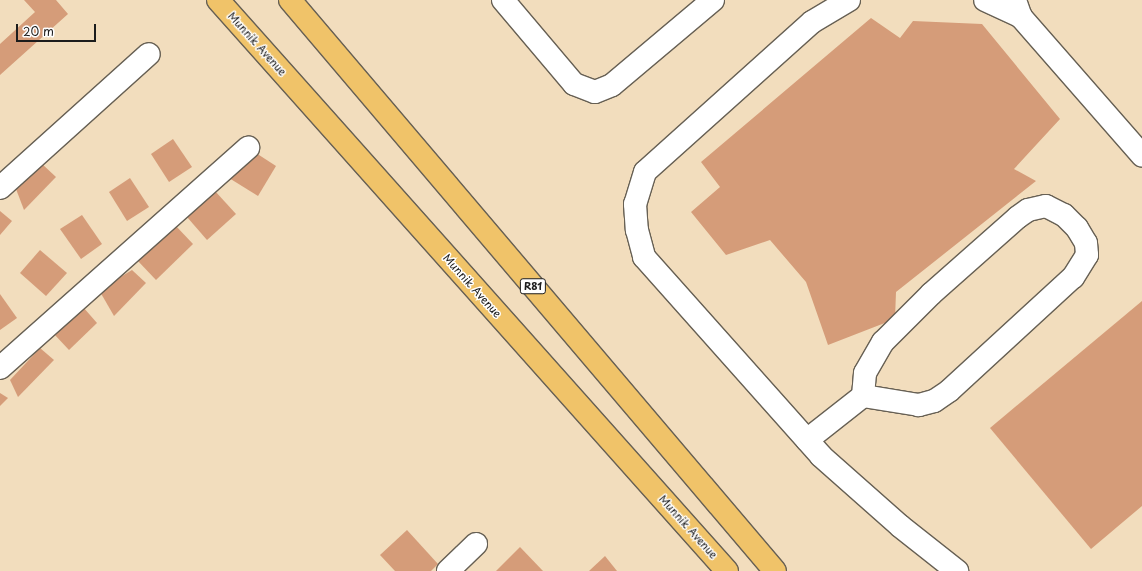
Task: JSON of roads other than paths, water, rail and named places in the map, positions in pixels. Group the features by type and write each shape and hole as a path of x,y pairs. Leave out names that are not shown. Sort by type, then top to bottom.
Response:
{"main road":[{"name":"Munnik Avenue","path":"218,0 727,571"},
{"name":"R81","path":"290,0 775,571"}],"street":[{"path":"503,0 574,84 595,92 612,85 704,3"},
{"path":"812,22 826,0"},
{"path":"849,0 812,22 645,172 635,204 637,230 644,257 807,440 900,526 957,571"},
{"path":"985,0 1018,9 1142,155"},
{"path":"0,188 148,54"},
{"path":"0,368 248,148"},
{"path":"807,440 863,396 865,373 883,342 931,294 1018,217 1028,210 1046,206 1064,215 1077,228 1086,243 1087,255 1077,272 949,391 934,401 920,405 863,396"},
{"path":"448,571 476,544"}]}
